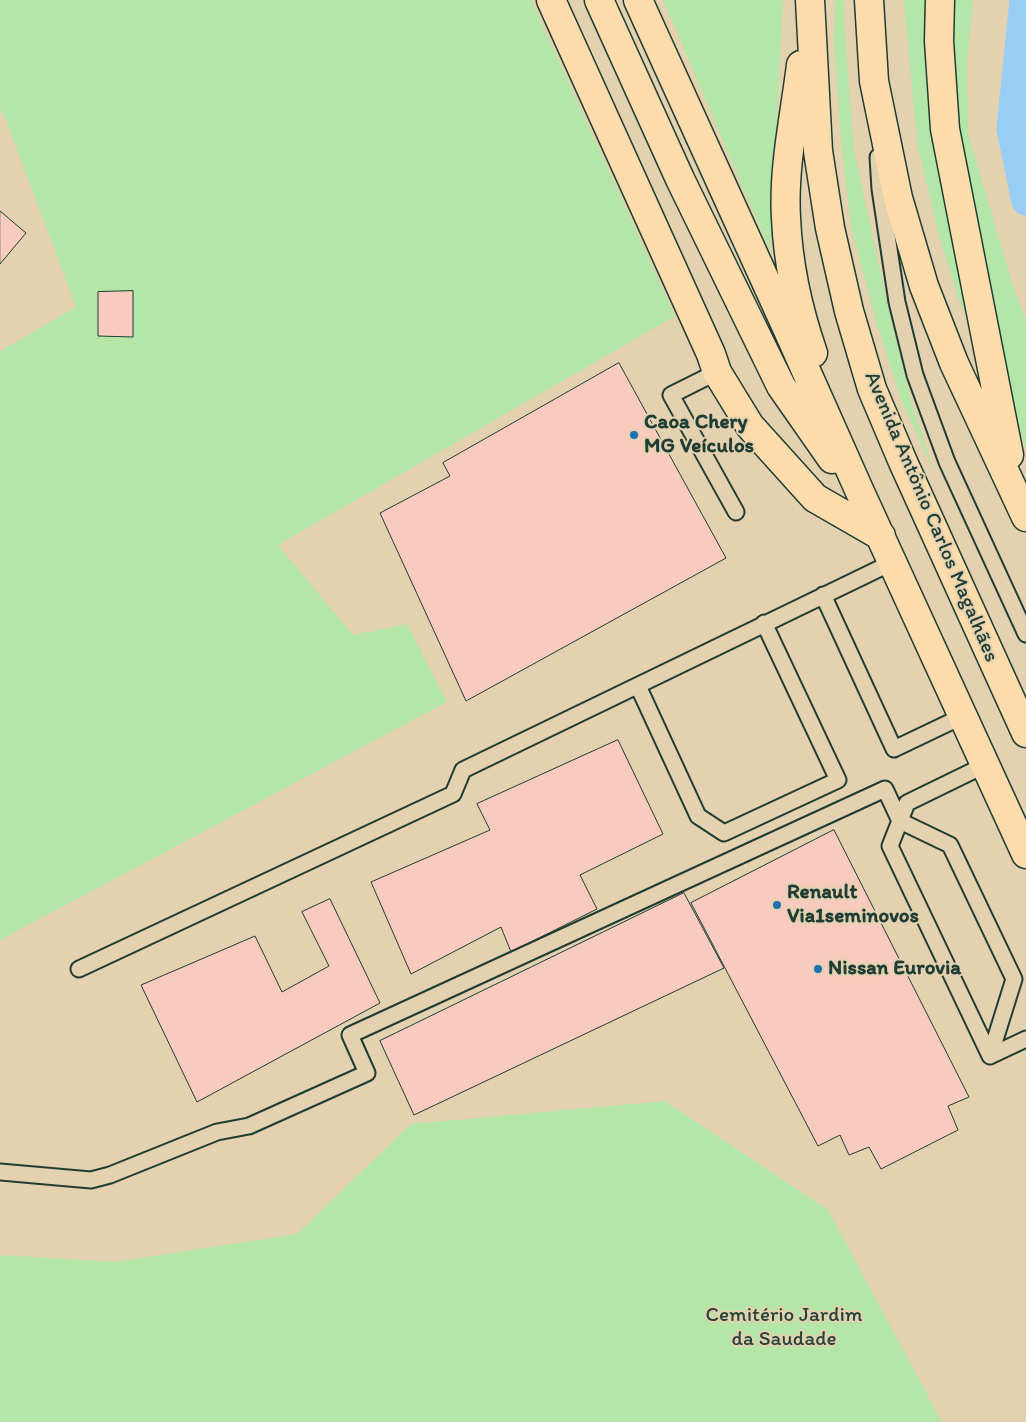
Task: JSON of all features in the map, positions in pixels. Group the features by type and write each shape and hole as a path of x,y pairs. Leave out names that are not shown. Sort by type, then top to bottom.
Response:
{"highway":[{"path":"551,0 707,345 717,372 750,426 815,498 870,514"},
{"path":"599,0 680,179 781,386 870,514"},
{"path":"869,0 874,81 898,198 924,286 954,362 1022,508"},
{"path":"940,0 939,41 945,129 982,322 1022,508"},
{"path":"810,1 788,172 786,217 792,274 812,349 870,514"},
{"name":"Avenida Antônio Carlos Magalhães","path":"810,1 818,151 830,228 848,311 872,389 903,462 1026,733"},
{"path":"646,7 870,514 1026,854"}],"lane":[{"path":"874,81 880,189 897,302 915,375 947,462 1026,634"},
{"path":"717,372 671,395 736,512"},
{"path":"79,969 452,794 463,770 893,562"},
{"path":"823,595 894,749 963,716"},
{"path":"638,686 698,816 724,833 838,780 764,623"},
{"path":"985,765 906,803 890,846 990,1056"},
{"path":"0,1172 91,1180 110,1175 217,1132 249,1126 367,1073 350,1035 885,789 900,821 950,845 1014,979 990,1056"},
{"path":"990,1056 1026,1039"}],"green space":[{"path":"0,0 531,0 675,316 278,545 353,635 407,624 447,702 0,940 0,351 76,307 0,108"},
{"path":"663,0 783,0 770,251"},
{"path":"835,0 844,0 854,150 891,320 912,404 934,472 901,399 877,325 851,227 842,150 834,45"},
{"path":"904,0 973,0 967,64 968,133 1012,283 1026,321 1026,448 958,298 939,235 917,144"},
{"name":"Cemitério Jardim da Saudade","path":"665,1101 828,1210 942,1422 0,1422 0,1255 114,1262 297,1234 411,1124"}],"building":[{"path":"0,211 26,233 0,264"},
{"path":"133,291 133,337 98,336 98,292"},
{"path":"619,363 726,558 466,701 380,513 450,476 443,463"},
{"path":"618,740 663,834 580,875 597,909 511,952 501,927 411,974 371,882 490,830 477,804"},
{"path":"834,830 969,1097 948,1106 958,1130 881,1169 869,1147 849,1155 840,1135 818,1146 691,903"},
{"path":"684,893 724,968 414,1115 380,1041"},
{"path":"330,899 380,1003 197,1102 141,985 255,936 282,992 329,966 302,912"}],"waterway":[{"path":"1024,0 1011,129 1026,201"}],"place":[{"name":"Caoa Chery MG Veículos","path":"634,435"},
{"name":"Renault Via1seminovos","path":"777,905"},
{"name":"Nissan Eurovia","path":"818,969"}]}
